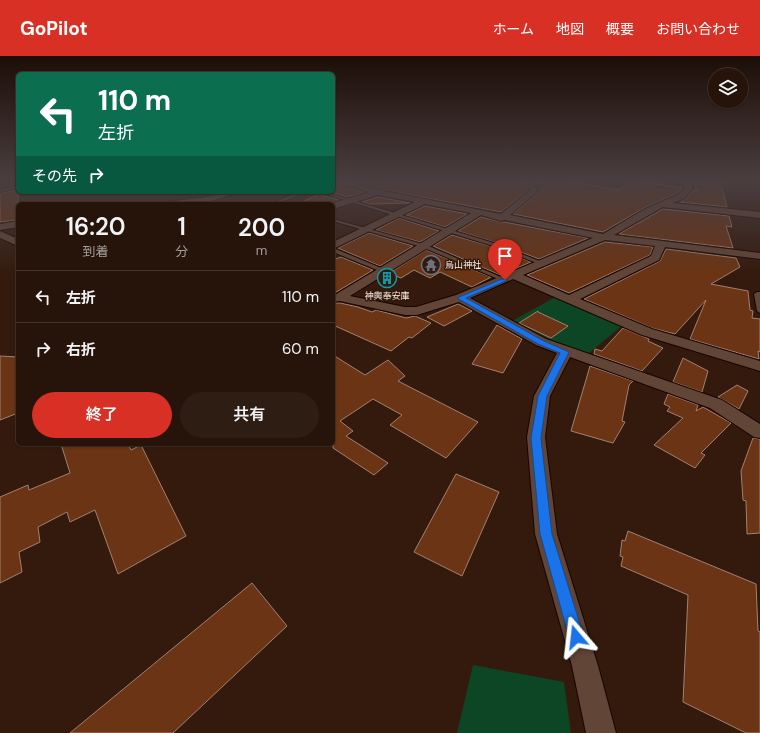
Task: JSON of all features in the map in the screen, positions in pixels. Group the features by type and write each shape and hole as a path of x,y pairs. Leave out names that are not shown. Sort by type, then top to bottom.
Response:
{"street":[{"path":"335,245 404,212"},
{"path":"472,212 604,237 760,256"},
{"path":"501,218 509,212"},
{"path":"337,298 405,311 417,311 460,298 544,264 604,237 647,212"},
{"path":"727,212 760,215"},
{"path":"337,298 478,213"},
{"path":"0,227 16,224"},
{"path":"0,234 16,242"},
{"path":"569,298 606,283 655,258 660,250 660,243"},
{"path":"510,278 569,298 647,332 760,366"},
{"path":"460,298 541,342 565,352 716,404 760,432"},
{"path":"565,352 542,396 536,438 546,534 585,666 601,733"}],"lane":[{"path":"386,212 492,244 544,264"},
{"path":"335,221 424,246 510,278"},
{"path":"335,251 384,271"},
{"path":"760,294 757,294 760,311"}],"green space":[{"path":"559,295 624,324 588,354 559,345 512,321"},
{"path":"473,665 564,682 571,733 457,733"}],"building":[{"path":"0,212 16,212 16,220 0,222"},
{"path":"413,212 454,212 467,214 445,227 406,215"},
{"path":"516,212 638,212 603,232 513,214"},
{"path":"658,212 687,212 729,216 732,227 726,226 733,248 619,234"},
{"path":"481,217 588,238 539,259 494,242 458,231"},
{"path":"399,218 439,231 420,242 376,230"},
{"path":"369,233 413,246 380,266 338,248"},
{"path":"452,235 490,246 531,262 500,275 433,246"},
{"path":"605,242 653,247 650,255 569,293 527,275"},
{"path":"666,249 736,258 740,267 711,284 748,291 750,310 753,311 752,318 760,319 759,359 690,339 706,300 675,334 652,328 584,299 660,261"},
{"path":"426,250 491,277 472,287 440,272 430,278 414,270 401,278 396,276 387,282 380,279"},
{"path":"341,257 373,270 335,293 335,259"},
{"path":"335,303 358,307 372,312 376,310 406,318 415,316 431,323 412,338 409,337 391,351 335,326"},
{"path":"458,304 472,311 444,326 427,317"},
{"path":"538,311 568,326 551,338 519,323"},
{"path":"497,325 522,339 503,373 472,364"},
{"path":"623,328 649,339 648,341 663,348 642,371 594,354 595,349 602,351"},
{"path":"0,356 16,357 16,414 0,420"},
{"path":"335,356 365,375 388,360 405,376 398,381 478,422 446,458 390,425 402,415 373,399 340,421 353,431 346,436 388,463 374,475 333,448 333,446 335,446"},
{"path":"683,358 708,371 702,392 673,382"},
{"path":"590,366 633,381 629,385 622,421 625,422 613,443 571,431"},
{"path":"737,385 748,391 739,409 718,397"},
{"path":"668,394 698,405 696,411 703,407 731,423 701,453 705,455 695,468 654,445 683,418 667,411 670,407 664,404"},
{"path":"753,438 760,439 760,533 747,534 746,501 743,500 741,471"},
{"path":"62,446 129,446 131,450 141,446 186,536 118,574 95,510 70,522 67,512 38,527 40,542 19,552 22,572 0,583 0,497 28,485 29,490 70,473"},
{"path":"456,474 499,492 462,576 414,552"},
{"path":"628,531 756,584 758,631 760,632 760,733 746,733 683,702 688,595 621,566 623,557 620,556 622,540 625,541"},
{"path":"252,583 287,626 173,733 70,733"}],"place":[{"name":"烏山神社","path":"431,265"},
{"name":"神輿奉安庫","path":"387,278"}],"route":[{"path":"505,280 460,298 541,342 565,352 542,396 536,438 546,534 576,637"}]}
